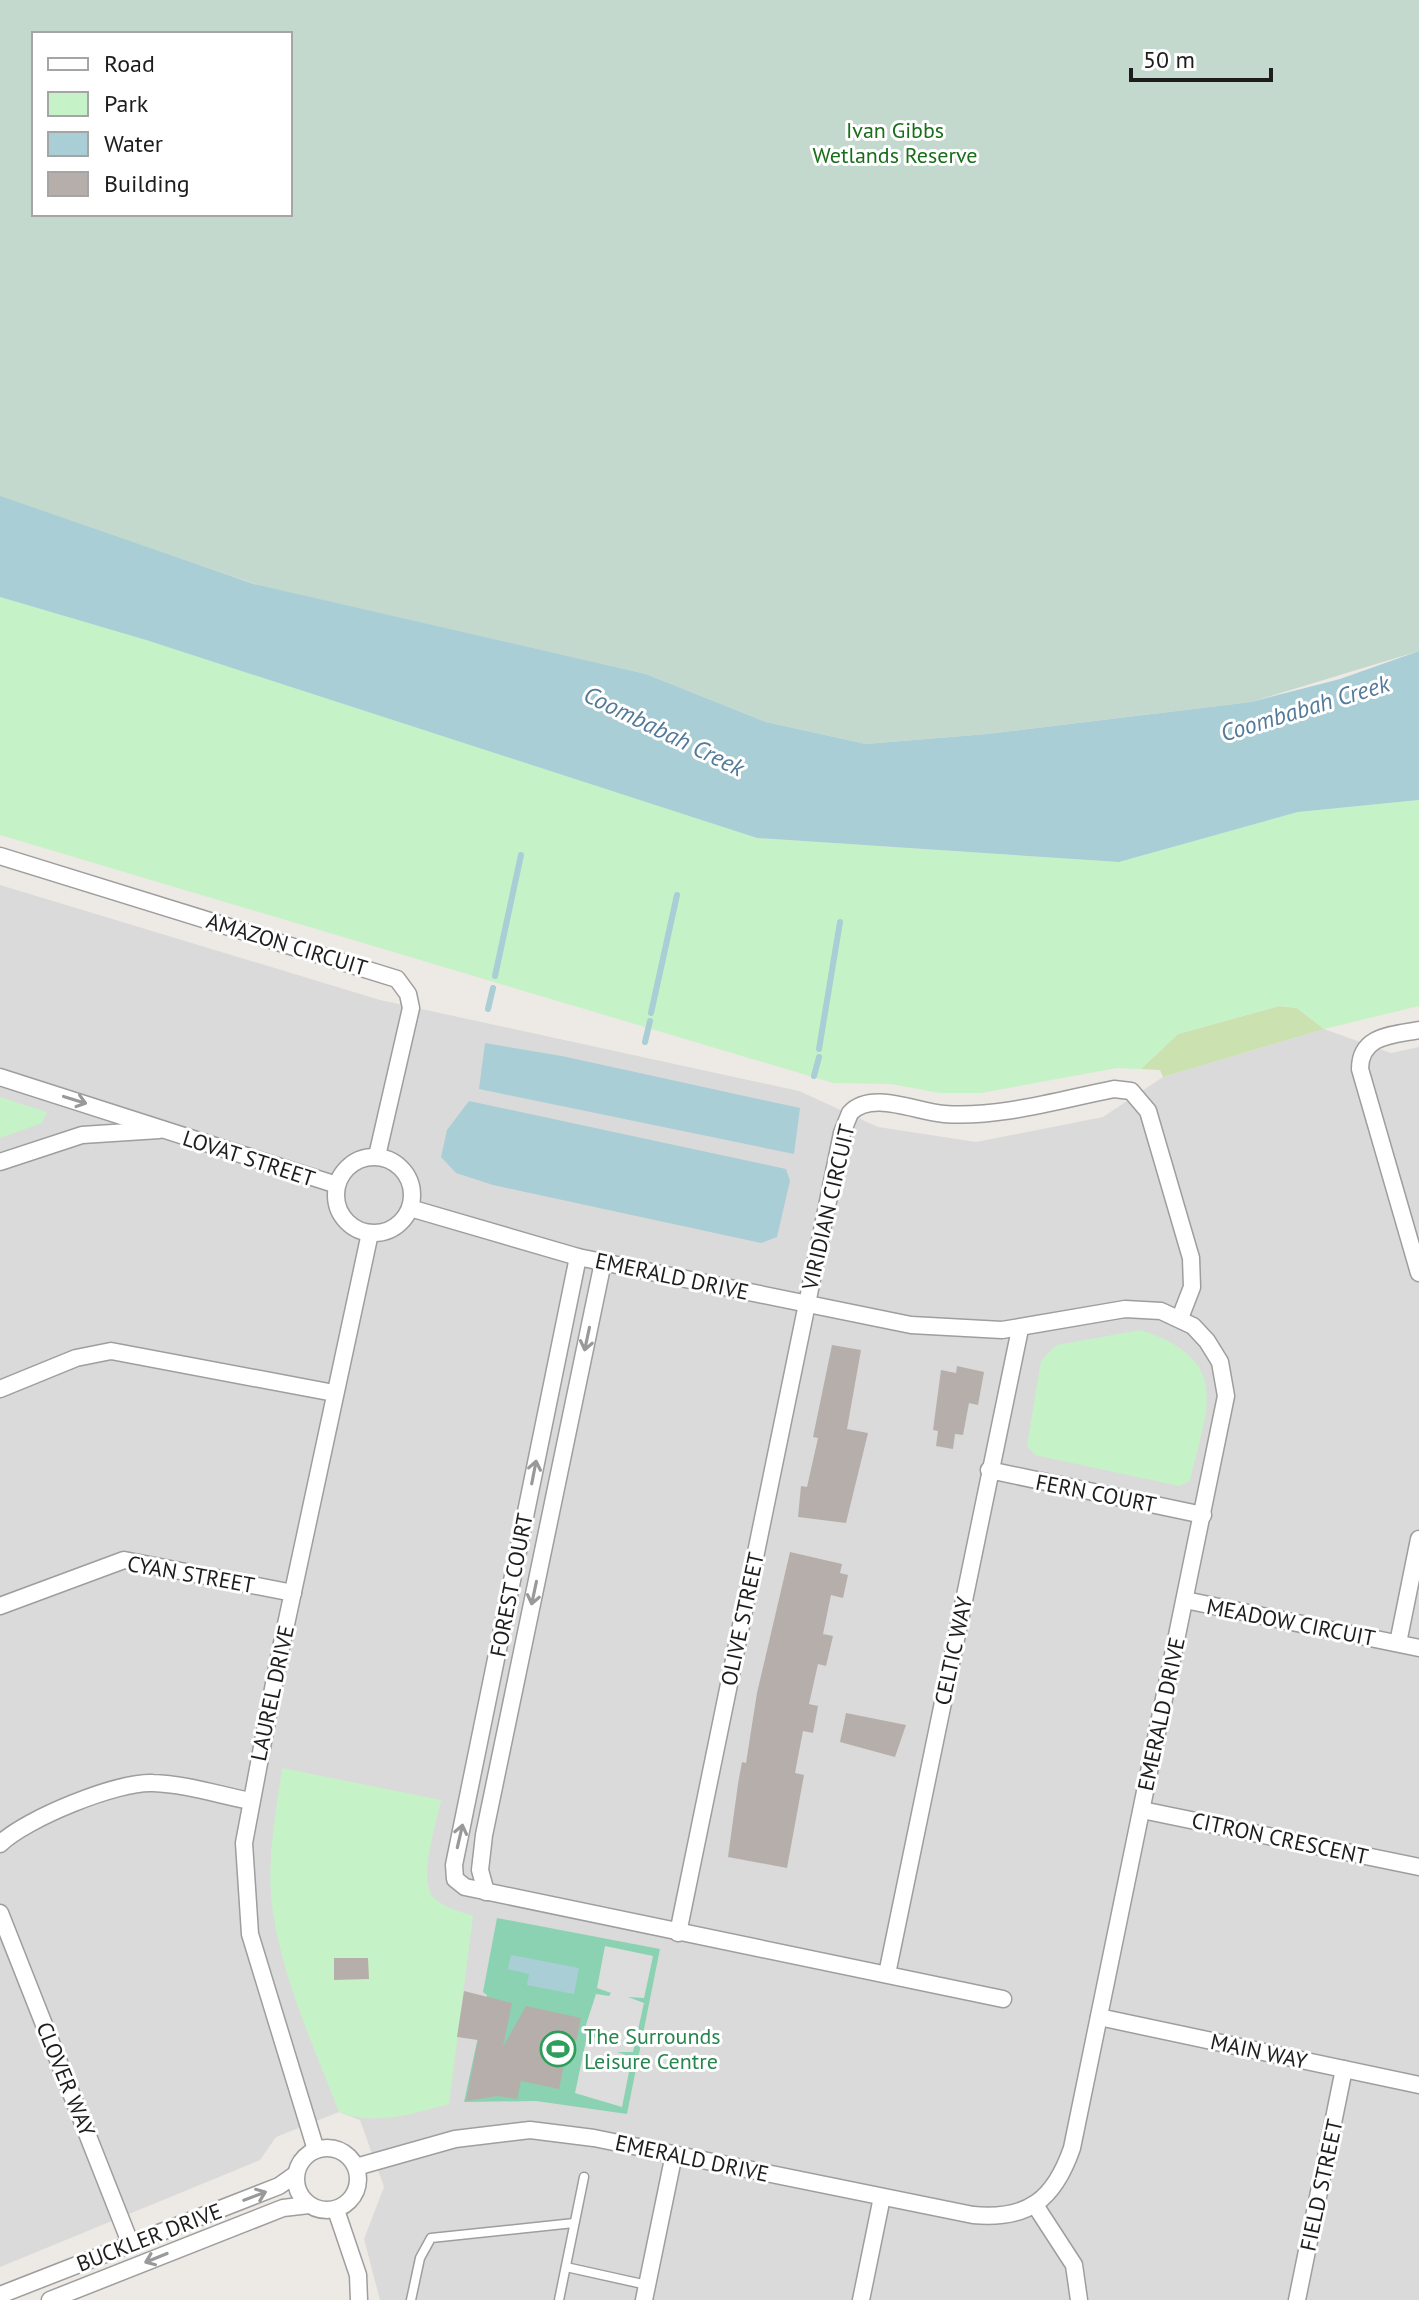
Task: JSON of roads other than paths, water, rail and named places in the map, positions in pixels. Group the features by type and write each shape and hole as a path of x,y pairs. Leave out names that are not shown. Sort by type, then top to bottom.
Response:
{"street":[{"name":"AMAZON CIRCUIT","path":"0,856 397,979 408,994 411,1008 377,1156"},
{"path":"1419,1030 1377,1039 1366,1047 1360,1061 1361,1079 1419,1273"},
{"name":"LOVAT STREET","path":"0,1077 143,1120 161,1130 337,1185"},
{"name":"VIRIDIAN CIRCUIT","path":"806,1304 842,1133 855,1108 862,1104 880,1103 943,1114 985,1113 1122,1089 1138,1096 1148,1111 1190,1254 1192,1287 1180,1318"},
{"name":"LOVAT STREET","path":"0,1162 82,1135 161,1130"},
{"path":"377,1156 390,1160 404,1170 410,1182 410,1208 400,1223 388,1230 370,1233 347,1222 336,1199 337,1185 352,1163 377,1156"},
{"name":"EMERALD DRIVE","path":"356,2167 455,2139 530,2130 594,2138 994,2217 1023,2212 1035,2205 1059,2179 1072,2148 1225,1408 1225,1384 1220,1362 1207,1341 1180,1318 1152,1309 1131,1308 1020,1329 944,1330 578,1257 410,1208"},
{"name":"LAUREL DRIVE","path":"316,2150 250,1934 244,1875 251,1801 334,1393 370,1233"},
{"name":"FOREST COURT","path":"578,1257 454,1865 455,1879 465,1887 486,1892 1003,1999"},
{"name":"FOREST COURT","path":"486,1892 480,1870 484,1835 603,1262"},
{"name":"OLIVE STREET","path":"678,1933 806,1304"},
{"name":"CELTIC WAY","path":"887,1974 1020,1329"},
{"path":"0,1389 76,1358 111,1351 334,1393"},
{"name":"FERN COURT","path":"989,1470 1203,1515"},
{"name":"MEADOW CIRCUIT","path":"1398,1643 1419,1539"},
{"name":"CYAN STREET","path":"0,1606 124,1560 293,1593"},
{"name":"MEADOW CIRCUIT","path":"1185,1600 1419,1648"},
{"path":"0,1844 35,1822 137,1784 153,1783 251,1801"},
{"name":"CITRON CRESCENT","path":"1142,1810 1419,1867"},
{"name":"CLOVER WAY","path":"0,1913 131,2245"},
{"name":"MAIN WAY","path":"1099,2017 1419,2085"},
{"name":"FIELD STREET","path":"1297,2300 1344,2069"},
{"path":"334,2148 344,2152 356,2167 357,2188 353,2197 336,2210 309,2205 298,2192 296,2174 306,2155 316,2150 334,2148"},
{"path":"645,2292 674,2154"},
{"name":"BUCKLER DRIVE","path":"0,2295 279,2186 296,2174"},
{"path":"861,2300 882,2197"},
{"name":"BUCKLER DRIVE","path":"50,2300 283,2208 309,2205"},
{"path":"1035,2205 1074,2265 1079,2300"},
{"path":"336,2210 356,2267 359,2300"}],"lane":[{"path":"559,2300 584,2177"},
{"path":"411,2300 420,2258 431,2238 574,2223"},
{"path":"566,2267 645,2292"}],"water":[{"name":"Coombabah Creek","path":"0,496 254,584 646,674 766,722 866,744 987,734 1251,702 1340,679 1419,651 1419,800 1298,812 1119,862 757,838 146,640 0,597"},
{"path":"485,1043 562,1056 800,1108 794,1154 479,1089"},
{"path":"469,1101 786,1169 790,1181 777,1237 761,1243 493,1185 456,1173 441,1157 447,1130"},
{"path":"511,1955 579,1968 574,1994 527,1985 529,1974 508,1969"}],"waterway":[{"path":"495,976 521,855"},
{"path":"651,1013 677,895"},
{"path":"819,1049 840,922"},
{"path":"488,1009 493,988"},
{"path":"645,1042 650,1021"},
{"path":"814,1076 819,1057"}],"place":[{"name":"The Surrounds Leisure Centre","path":"558,2049"}],"park label":[{"name":"Ivan Gibbs Wetlands Reserve","path":"895,142"}]}
